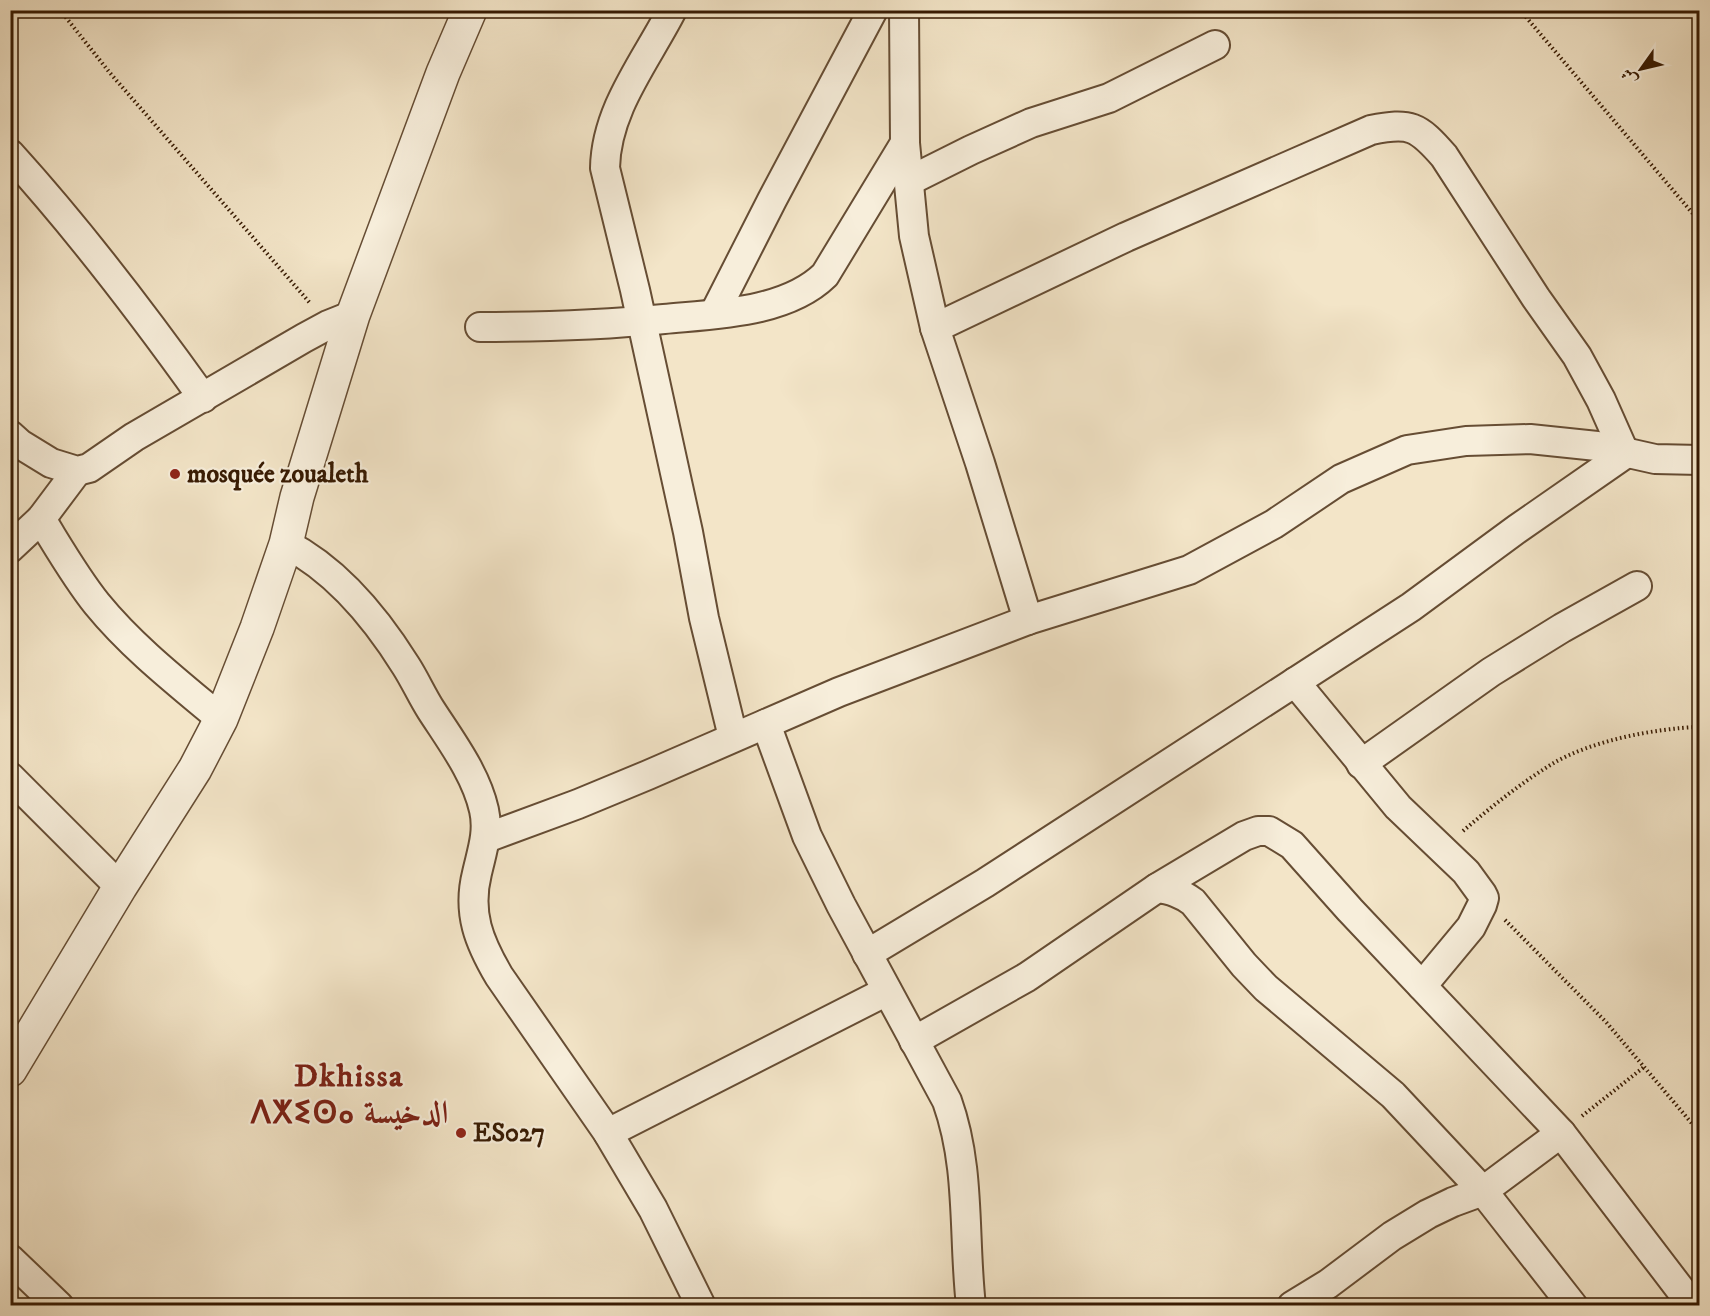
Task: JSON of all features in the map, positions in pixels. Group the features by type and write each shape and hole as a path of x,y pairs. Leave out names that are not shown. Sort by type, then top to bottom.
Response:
{"street":[{"path":"10,1070 120,887 195,769 221,719 257,628 286,544 340,320 379,242 443,73 470,10"},
{"path":"672,10 623,97 610,131 605,152 605,168 622,232 688,531 704,618 733,737"},
{"path":"714,314 873,10"},
{"path":"904,10 905,143 914,236 935,327 1028,620"},
{"path":"909,182 1031,123 1109,98 1215,45"},
{"path":"935,327 1126,237 1371,130 1396,125 1413,128 1429,139 1444,156 1536,298 1577,356 1601,400 1625,454"},
{"path":"480,327 556,327 714,314 756,308 795,296 814,286 825,275 905,143"},
{"path":"10,154 78,232 203,398"},
{"path":"10,435 51,463 77,471 89,468 134,437 340,320"},
{"path":"486,838 598,796 839,692 1028,620 1189,570 1274,524 1341,479 1407,450 1466,441 1530,439 1574,443 1655,459 1700,460"},
{"path":"867,954 985,883 1412,607 1517,529 1625,454"},
{"path":"10,548 41,519 77,471"},
{"path":"41,519 81,583 97,604 142,652 221,719"},
{"path":"286,544 322,566 351,593 405,665 473,778 484,810 486,838 476,874 474,898 474,915 483,949 499,976 608,1133 653,1209 701,1305"},
{"path":"1361,764 1491,672 1562,628 1637,586"},
{"path":"1295,682 1398,807 1478,886 1484,898 1471,927 1422,986"},
{"path":"766,724 807,836 867,954 947,1101 956,1126 965,1179 965,1219 971,1305"},
{"path":"10,777 120,887"},
{"path":"914,1041 1027,977 1157,888 1244,836 1258,831 1269,831 1292,845 1561,1133 1693,1305"},
{"path":"1157,888 1183,894 1193,902 1244,965 1266,988 1393,1095 1483,1191 1573,1305"},
{"path":"608,1133 887,991"},
{"path":"1292,1305 1328,1284 1392,1236 1428,1214 1483,1191 1561,1133"},
{"path":"10,1259 59,1305"}],"path":[{"path":"60,10 110,74 254,237 340,320"},
{"path":"1520,10 1700,222"},
{"path":"1442,848 1553,763 1584,749 1630,736 1682,727 1700,727"},
{"path":"1484,898 1606,1022 1700,1133"},
{"path":"1561,1133 1644,1067"}],"place":[{"name":"mosquée zoualeth","path":"175,474"},
{"name":"ES027","path":"461,1133"}],"district":[{"name":"Dkhissa ⴷⵅⵉⵙⴰ الدخيسة","path":"349,1096"}]}
